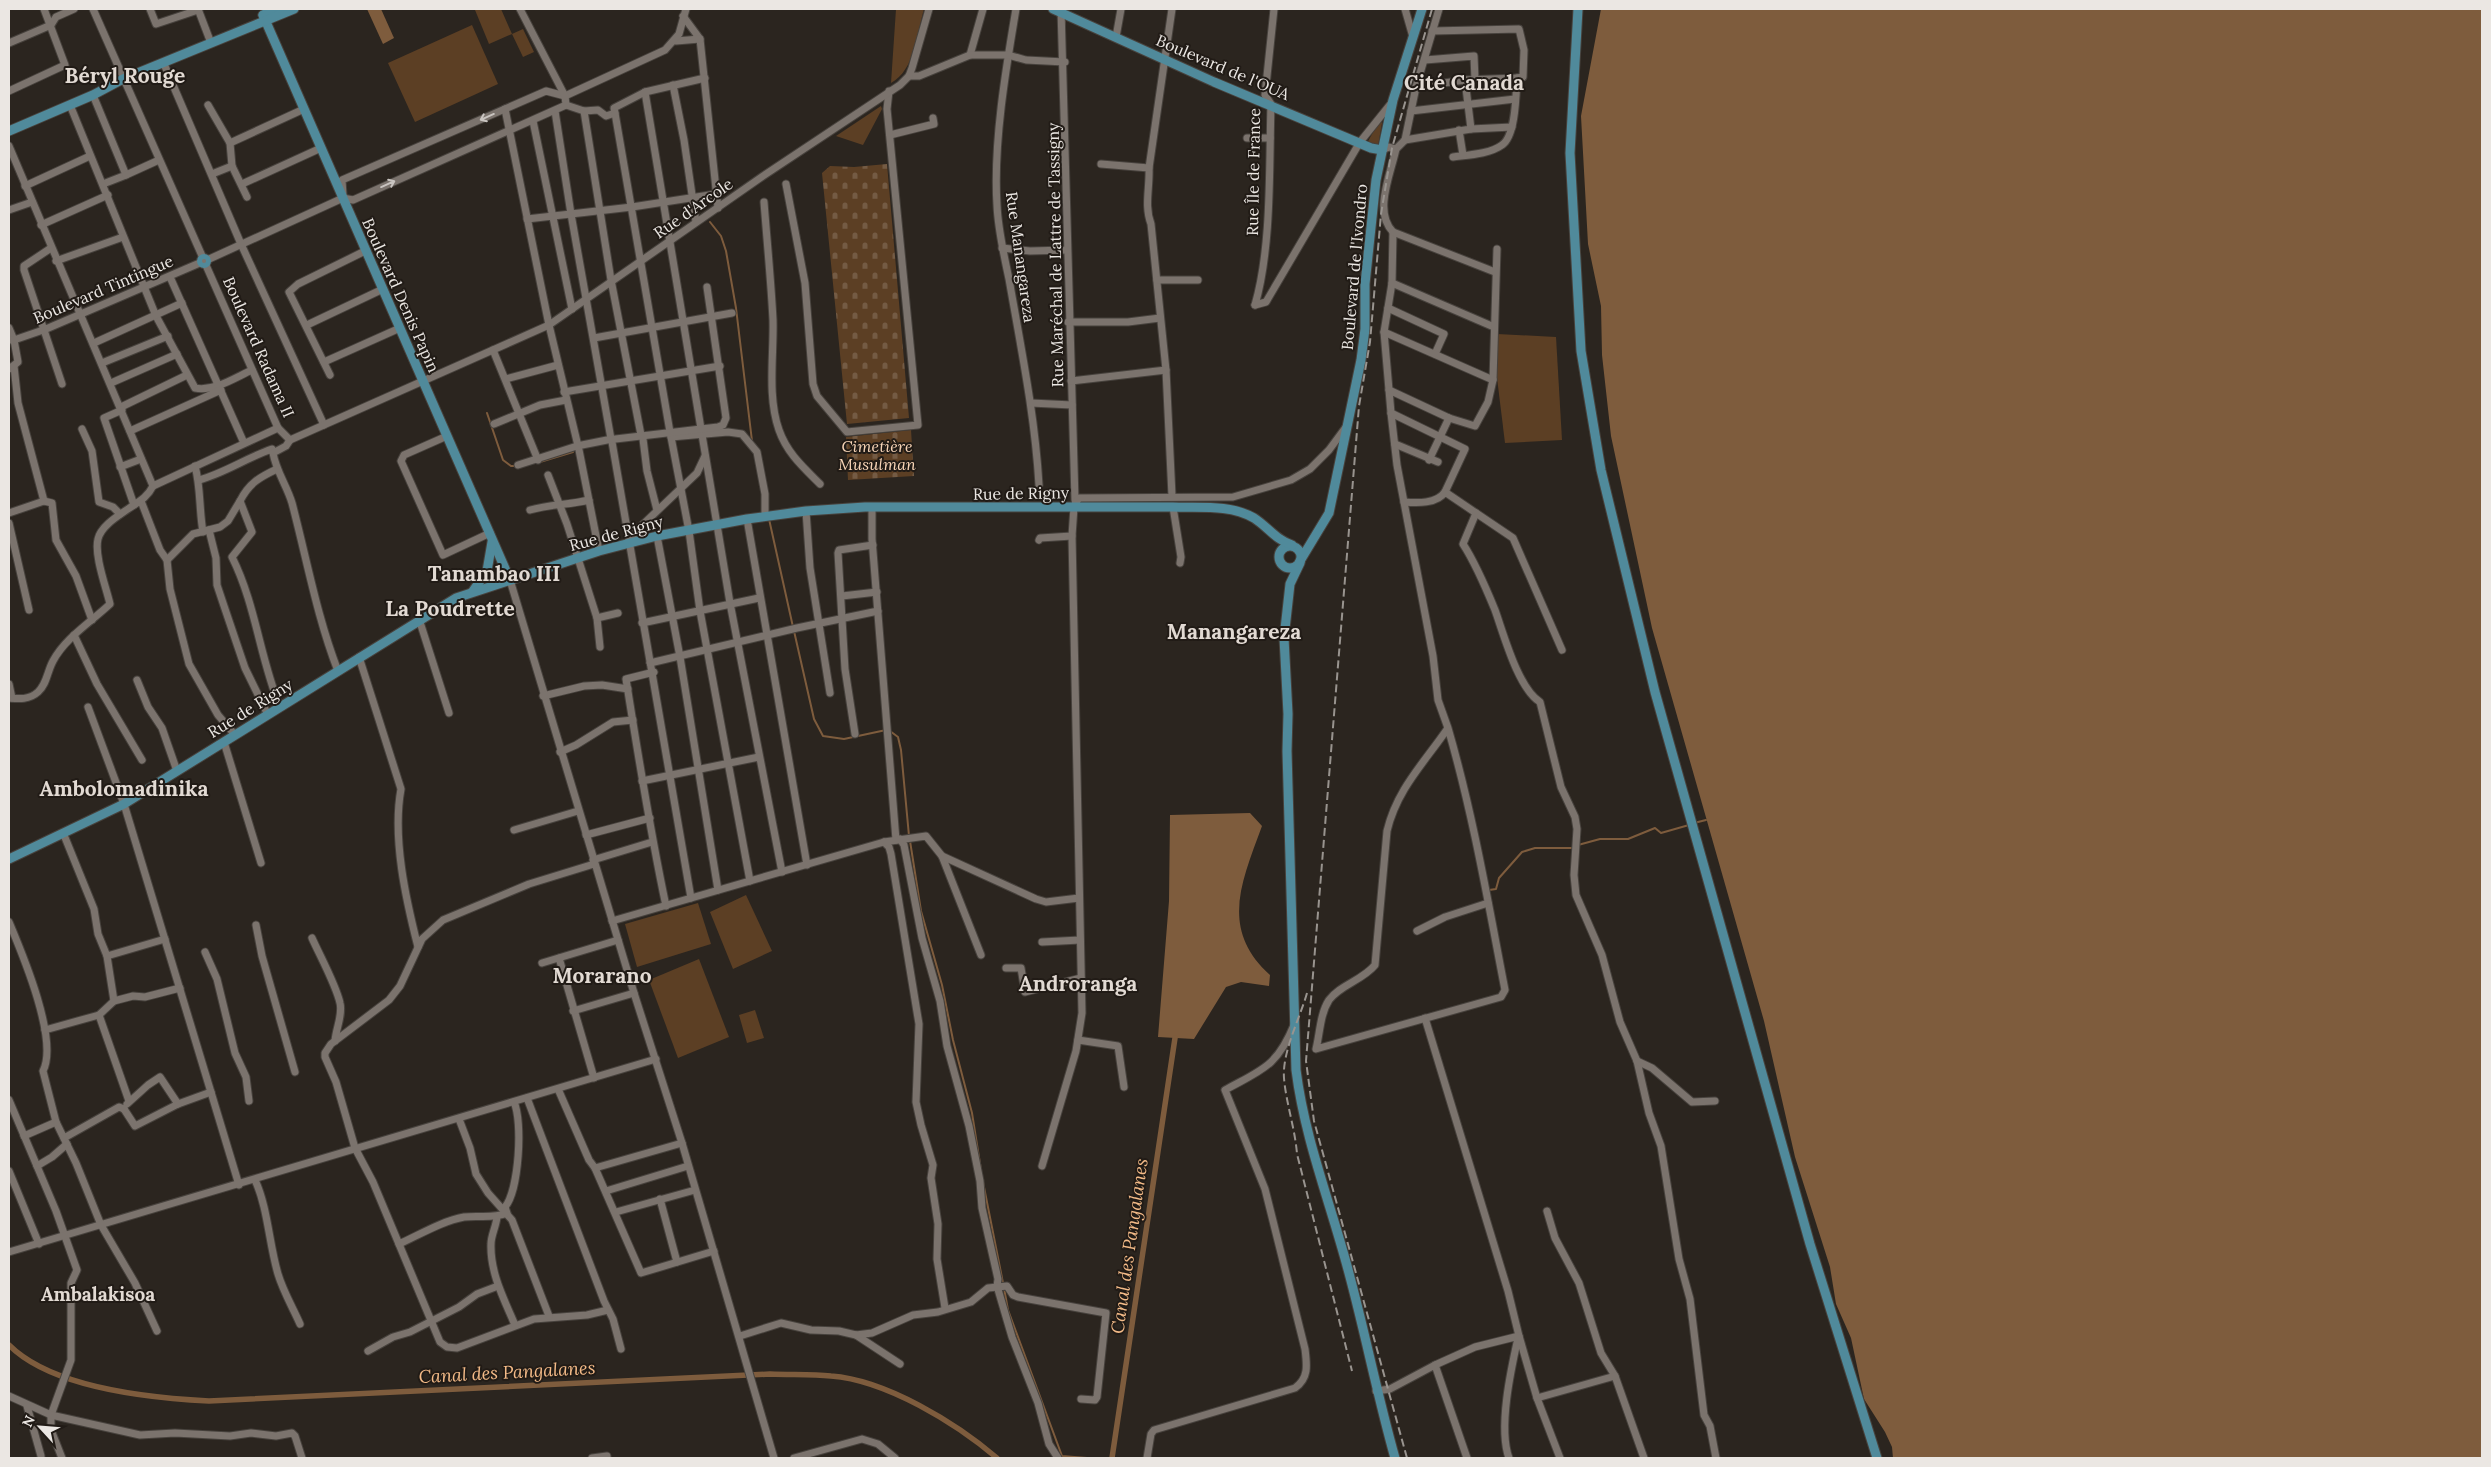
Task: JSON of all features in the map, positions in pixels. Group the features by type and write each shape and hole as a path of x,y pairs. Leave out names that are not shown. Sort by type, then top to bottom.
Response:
{"main road":[{"path":"9,131 93,95 123,79 164,64 256,24 263,15 278,9"},
{"path":"263,15 294,9"},
{"name":"Boulevard de l'Ivondro","path":"1288,595 1290,584 1300,562 1329,512 1365,329 1365,284 1369,235 1382,150 1393,100 1422,9"},
{"path":"1578,9 1570,153 1581,351 1601,470 1658,701 1810,1244 1877,1458"},
{"name":"Boulevard de l'OUA","path":"1058,10 1163,60 1271,104 1371,148 1382,150"},
{"name":"Boulevard Denis Papin","path":"263,15 510,580"},
{"name":"Rue de Rigny","path":"9,860 64,835 124,804 419,619 456,598 628,543 747,519 806,511 1075,504 1218,508 1239,512 1259,522 1284,542 1293,545"},
{"path":"1279,560 1281,549 1309,541 1320,530"},
{"path":"1270,532 1275,541 1279,560 1285,574 1288,595 1284,638 1288,714 1287,751 1296,1070 1301,1106 1350,1276 1376,1391 1395,1458"},
{"path":"473,591 487,572 491,536"},
{"path":"1279,560 1290,568 1300,562 1300,552 1293,545"}],"street":[{"path":"9,90 65,65 44,9"},
{"path":"9,43 51,25 56,17 74,9"},
{"name":"Boulevard Radama II","path":"93,9 278,428 290,440"},
{"path":"150,9 156,24 198,9 211,43"},
{"path":"520,9 565,96 566,105 584,111 598,110 606,116 615,113"},
{"path":"929,9 908,76 919,76 970,55 1008,55 1026,60 1064,62"},
{"path":"970,55 983,9"},
{"name":"Rue Manangareza","path":"1016,9 1008,55 998,160 997,204 1002,248 1031,403 1037,449 1039,485"},
{"path":"1116,37 1121,9"},
{"path":"1172,9 1148,168 1150,188 1147,213 1151,224 1166,370 1172,496"},
{"name":"Rue Île de France","path":"1274,9 1265,95 1271,104 1262,279 1255,305 1266,302 1360,142"},
{"path":"1405,9 1413,37"},
{"path":"1439,9 1416,87 1405,140 1396,149 1383,214 1388,227 1393,232 1495,272"},
{"name":"Rue Maréchal de Lattre de Tassigny","path":"1042,1166 1078,1040 1082,1012 1072,536 1075,504 1068,322 1064,62 1058,10"},
{"path":"684,12 700,39 718,208"},
{"path":"343,198 342,180 546,91 565,96 666,50 676,40 684,12"},
{"path":"1416,87 1465,80 1522,77 1524,50 1519,29 1432,31"},
{"path":"676,40 700,39"},
{"path":"1425,60 1474,56 1475,80"},
{"path":"164,64 241,244 324,425"},
{"name":"Rue d'Arcole","path":"273,453 286,446 290,440 549,325 611,280 642,261 671,239 900,85 908,76"},
{"path":"705,78 645,92 614,108 642,261 680,490 689,531 700,611 750,882"},
{"path":"1453,157 1490,150 1502,146 1508,140 1512,127 1517,78"},
{"path":"1465,80 1471,129"},
{"path":"673,85 684,140 696,222"},
{"path":"786,184 806,283 813,384 816,396 847,432 918,425 887,109 889,91"},
{"path":"645,92 662,202 671,239 682,321 730,604 782,872"},
{"path":"93,95 126,175"},
{"path":"1411,111 1516,99"},
{"path":"1360,142 1393,100"},
{"path":"70,105 156,316 196,388 202,390 220,388"},
{"path":"208,105 230,143 232,166 247,197"},
{"name":"Boulevard Tintingue","path":"12,340 46,329 144,286 170,277 343,198 353,200 566,105"},
{"path":"230,143 304,109"},
{"path":"505,109 549,325 578,448 599,551"},
{"path":"555,111 628,543 650,663 654,672 692,898"},
{"path":"584,111 611,280 623,334 647,472 658,510"},
{"path":"890,135 934,124 933,118"},
{"path":"533,121 572,309"},
{"path":"1405,140 1459,130 1512,127"},
{"path":"1459,130 1463,155"},
{"path":"1247,138 1270,138"},
{"path":"9,146 56,261 94,343 153,486"},
{"path":"1382,150 1389,147 1396,149"},
{"path":"242,184 321,148"},
{"path":"25,186 90,156"},
{"path":"103,184 160,160"},
{"path":"1101,164 1148,168"},
{"path":"212,174 232,166"},
{"path":"527,219 632,207 716,194"},
{"path":"41,225 108,195"},
{"path":"9,210 32,202"},
{"path":"764,202 773,319 774,407 779,430 794,459 820,484"},
{"path":"1393,232 1392,283 1384,332 1395,444 1433,656 1438,700 1448,728 1468,803 1505,990 1502,997 1340,1044 1316,1049 1323,1012 1329,1000 1370,972 1375,965 1387,831 1392,810 1403,789 1423,766 1448,728"},
{"path":"56,261 124,237"},
{"path":"51,248 24,266 46,329 62,384"},
{"path":"1002,248 1030,251 1067,250"},
{"path":"1389,390 1450,418 1475,426 1488,402 1493,380 1497,249"},
{"path":"330,375 307,325 289,292 298,284 365,251"},
{"path":"170,277 244,444"},
{"path":"1156,280 1198,280"},
{"path":"1392,283 1494,327"},
{"path":"518,464 611,441 701,431 723,425 726,418 720,366 707,287"},
{"path":"307,325 383,289"},
{"path":"94,343 182,304"},
{"path":"1388,308 1444,334 1435,354"},
{"path":"594,338 623,334 712,315 732,313"},
{"path":"1068,322 1128,322 1160,318"},
{"path":"9,328 18,362 12,368 18,403 44,501"},
{"path":"324,362 400,328"},
{"path":"1384,332 1493,380"},
{"path":"102,363 168,336"},
{"path":"493,350 538,460"},
{"path":"111,383 177,354"},
{"path":"506,378 558,365"},
{"path":"494,424 540,405 602,384 720,366"},
{"path":"130,432 220,388 252,370"},
{"path":"1071,381 1166,370"},
{"path":"134,505 104,418 188,375"},
{"path":"1031,403 1072,405"},
{"path":"1391,413 1465,451 1442,497 1420,504 1404,502"},
{"path":"1429,460 1450,418"},
{"path":"1075,504 1079,498 1233,497 1291,480 1310,469 1320,460 1346,427"},
{"path":"9,684 10,698 23,699 37,693 44,685 53,661 74,635 110,604 100,559 98,539 103,530 120,514 141,501 153,486 278,428"},
{"path":"82,429 92,451 99,502 113,508 120,514"},
{"path":"701,431 742,434 750,442 757,452 765,494 765,516"},
{"path":"447,436 404,455 401,461 443,555 491,536"},
{"path":"1395,444 1429,460 1438,462"},
{"path":"199,480 216,476 258,454 272,449 277,469 289,493 323,633 338,671"},
{"path":"628,543 636,530 698,473 705,455"},
{"path":"120,467 141,458"},
{"path":"195,466 199,480 206,531 216,558 217,585 222,603 245,668 268,715"},
{"path":"167,560 193,534 206,531 228,521 252,482 277,469"},
{"path":"548,475 597,618 600,647"},
{"path":"1444,492 1514,538 1562,650"},
{"path":"530,510 553,504 559,505 589,500"},
{"path":"9,513 44,501 52,503 56,540 76,576 92,620"},
{"path":"141,501 160,550 167,560 172,599 189,664 218,715 235,736"},
{"path":"240,501 252,532 232,557 248,596 265,656 270,683 280,707"},
{"path":"1173,507 1181,557 1180,563"},
{"path":"872,508 873,545 888,737 900,839 904,845 922,938 940,1001 947,1046 969,1126 980,1181 982,1208 1012,1337 1038,1403 1048,1444 1058,1458"},
{"path":"806,511 810,568 830,694"},
{"path":"1476,513 1463,544 1471,557 1495,610 1520,678 1533,698 1540,702 1561,787 1575,817 1578,829 1574,875 1576,895 1602,955 1620,1022 1637,1061 1649,1113 1661,1146 1679,1259 1690,1299 1704,1415 1710,1426 1716,1458"},
{"path":"747,519 759,598 788,750 807,865"},
{"path":"9,523 29,610"},
{"path":"657,536 680,656 718,890"},
{"path":"1039,540 1040,538 1052,536 1072,536"},
{"path":"855,734 844,669 839,550 873,545"},
{"path":"510,580 578,811 682,1143 748,1363 774,1458"},
{"path":"842,596 877,592"},
{"path":"642,623 759,598"},
{"path":"650,663 787,630 878,611"},
{"path":"597,618 618,613"},
{"path":"419,619 449,713"},
{"path":"74,635 97,684 142,760"},
{"path":"359,657 401,789 397,809 401,865 418,947"},
{"path":"654,672 626,678 642,781 650,818 652,842 666,906"},
{"path":"137,680 148,707 162,728 177,772"},
{"path":"544,696 584,686 602,685 628,689"},
{"path":"88,707 124,804 239,1185"},
{"path":"560,752 576,745 613,722 633,720"},
{"path":"224,742 261,863"},
{"path":"642,781 759,757"},
{"path":"514,830 578,811"},
{"path":"586,835 650,818"},
{"path":"64,835 94,909 98,934 107,956 114,1001"},
{"path":"612,921 884,842 926,836 942,856 981,955"},
{"path":"608,1310 587,1315 549,1316 534,1319 457,1348 447,1347 440,1342 373,1182 355,1148 336,1082 325,1053 335,1041 389,1000 400,986 422,939 443,920 529,884 652,842"},
{"path":"884,842 889,847 891,854 919,1024 916,1102 921,1125 934,1165 931,1178 938,1224 937,1259 945,1308"},
{"path":"942,856 1036,899 1046,902 1079,898"},
{"path":"1417,931 1446,917 1488,903"},
{"path":"9,922 32,982 45,1030 46,1064 43,1071 56,1122 66,1141 101,1226 135,1283 158,1330"},
{"path":"256,925 262,956 295,1072"},
{"path":"312,938 340,1003 341,1017 336,1026 335,1041"},
{"path":"107,956 165,939"},
{"path":"542,963 618,940"},
{"path":"1042,942 1080,940"},
{"path":"205,952 217,978 235,1053 246,1077 249,1100"},
{"path":"559,958 573,1012 594,1078"},
{"path":"1006,968 1021,968 1025,992 1081,978"},
{"path":"45,1030 100,1015 114,1001 133,996 145,998 180,988"},
{"path":"573,1012 634,993"},
{"path":"100,1015 129,1101"},
{"path":"1425,1018 1508,1291 1518,1336 1537,1398 1560,1458"},
{"path":"1147,1458 1151,1434 1154,1430 1295,1388 1301,1384 1307,1374 1305,1349 1266,1189 1225,1090 1266,1068 1287,1042 1296,1020"},
{"path":"1078,1040 1118,1046 1124,1087"},
{"path":"9,1252 39,1244 65,1234 101,1226 239,1185 355,1148 459,1119 656,1059"},
{"path":"1637,1061 1652,1068 1692,1102 1715,1101"},
{"path":"124,1109 129,1101 160,1077 178,1104"},
{"path":"558,1089 589,1160 595,1168 616,1212 641,1273 714,1251"},
{"path":"37,1166 52,1157 66,1141 119,1107 124,1109 135,1126 178,1104 211,1092"},
{"path":"527,1098 613,1319 621,1349"},
{"path":"9,1100 65,1234 77,1270 71,1283 71,1360 61,1392 51,1415 51,1430 62,1458"},
{"path":"514,1102 520,1120 515,1188 510,1201 505,1207 518,1235 549,1316"},
{"path":"459,1119 470,1148 476,1174 488,1193 507,1214"},
{"path":"24,1136 56,1122"},
{"path":"595,1168 682,1143"},
{"path":"606,1191 688,1166"},
{"path":"9,1171 39,1244"},
{"path":"255,1180 262,1196 263,1212 278,1276 300,1324"},
{"path":"616,1212 695,1190"},
{"path":"660,1199 677,1262"},
{"path":"1547,1211 1555,1238 1579,1283 1601,1353 1615,1376 1644,1458"},
{"path":"399,1244 440,1225 465,1217 497,1218 507,1214"},
{"path":"497,1218 491,1241 491,1257 498,1286 515,1325"},
{"path":"856,1335 872,1333 913,1315 938,1312 945,1308 971,1302 988,1288 1000,1285 1007,1286 1013,1295 1018,1297 1106,1313 1097,1397 1095,1400 1081,1399"},
{"path":"368,1351 393,1337 430,1322 477,1294 498,1286"},
{"path":"740,1336 781,1323 811,1330 839,1331 856,1335 900,1364"},
{"path":"1376,1391 1390,1389 1435,1364 1474,1347 1518,1336"},
{"path":"1509,1458 1505,1435 1508,1379 1518,1336"},
{"path":"1435,1364 1467,1458"},
{"path":"1537,1398 1615,1376"},
{"path":"9,1396 27,1406 51,1415 140,1434 175,1433 230,1436 251,1433 276,1436 292,1433 295,1436 302,1458"},
{"path":"27,1406 41,1456"},
{"path":"794,1458 862,1439 878,1444 895,1458"},
{"path":"592,1458 606,1456 607,1458"}],"green space":[{"path":"501,9 512,34 489,44 475,10"},
{"path":"896,9 924,9 910,60 899,77 891,83"},
{"path":"472,25 498,84 415,122 388,63"},
{"path":"523,29 534,52 523,57 512,34"},
{"path":"881,106 882,109 863,145 836,136"},
{"path":"1380,120 1382,123 1378,146 1367,143"},
{"path":"887,164 909,418 847,424 822,173 830,166 854,167"},
{"path":"1497,334 1556,337 1562,440 1505,443 1497,378"},
{"name":"Cimetière Musulman","path":"911,430 914,476 848,480 846,437"},
{"path":"746,895 772,951 733,969 710,912"},
{"path":"698,903 711,944 637,967 625,924"},
{"path":"699,959 729,1037 678,1058 649,980"},
{"path":"755,1010 764,1038 747,1043 739,1015"}],"shaded area":[{"path":"367,9 381,9 394,38 383,44"},
{"path":"1601,9 2482,9 2482,1458 1893,1458 1892,1447 1885,1432 1864,1399 1851,1338 1836,1304 1830,1267 1795,1157 1764,1021 1652,628 1611,436 1602,355 1601,306 1588,244 1581,116"},
{"path":"1250,813 1262,826 1242,885 1239,904 1240,922 1244,940 1254,958 1270,975 1269,986 1241,982 1226,987 1194,1039 1158,1037 1169,901 1170,815"}],"waterway":[{"path":"1065,18 1065,35"},
{"path":"710,222 721,236 726,251 736,308 752,441"},
{"path":"487,413 503,460 511,466 515,466"},
{"path":"540,462 573,452"},
{"path":"769,519 793,627"},
{"path":"794,631 814,719 823,736 844,739 886,730"},
{"path":"890,731 898,737 901,750 909,836"},
{"path":"1694,823 1706,820"},
{"path":"1578,845 1600,839 1628,839 1655,828 1661,833 1689,825"},
{"path":"910,841 921,911 942,985 953,1040 972,1113 981,1170"},
{"path":"1489,890 1496,889 1499,878 1522,852 1535,848 1575,848"},
{"name":"Canal des Pangalanes","path":"1112,1458 1175,1038"},
{"path":"983,1182 1003,1283"},
{"path":"1004,1288 1008,1310 1062,1456 1087,1458"},
{"name":"Canal des Pangalanes","path":"9,1345 28,1360 76,1381 131,1393 209,1401 770,1374 831,1376 852,1379 897,1394 962,1431 997,1458"}],"railway":[{"path":"1407,1458 1314,1121 1306,1061 1359,406 1370,342 1381,214 1392,148 1432,9"},
{"path":"1307,993 1286,1057 1284,1068 1285,1087 1297,1154 1352,1371"}],"district":[{"name":"Béryl Rouge","path":"125,75"},
{"name":"Cité Canada","path":"1464,82"},
{"name":"Tanambao III","path":"494,573"},
{"name":"La Poudrette","path":"450,608"},
{"name":"Manangareza","path":"1234,631"},
{"name":"Ambolomadinika","path":"124,788"},
{"name":"Morarano","path":"602,975"},
{"name":"Androranga","path":"1078,983"},
{"name":"Ambalakisoa","path":"98,1294"}]}
